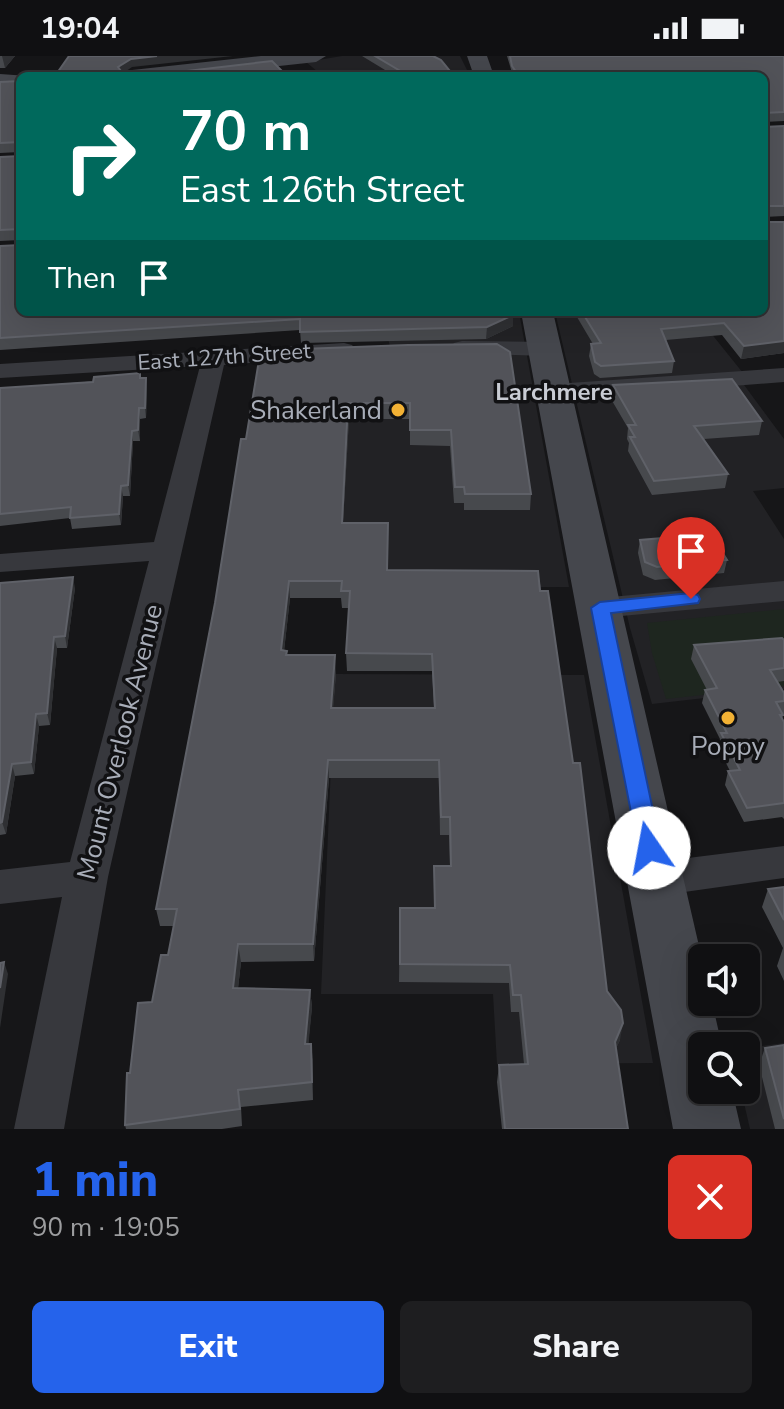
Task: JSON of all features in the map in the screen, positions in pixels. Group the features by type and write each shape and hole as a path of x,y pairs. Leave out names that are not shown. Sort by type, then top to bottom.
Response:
{"main road":[{"path":"169,72 316,56"},
{"path":"546,351 707,1129"}],"street":[{"path":"441,347 546,351 784,375"},
{"name":"East 127th Street","path":"0,371 363,349"},
{"name":"Mount Overlook Avenue","path":"39,1129 87,877 214,357"},
{"path":"0,563 167,550"},
{"path":"600,608 784,591"},
{"path":"656,879 784,862"},
{"path":"0,887 87,877"}],"shaded area":[{"path":"342,56 460,56 468,72 318,72 306,62"},
{"path":"383,316 520,316 569,587 338,588 351,357 392,356"},
{"path":"556,316 697,316 743,373 736,374 784,439 784,488 753,491 784,539 784,689 652,704 630,628"},
{"path":"784,609 784,686 666,699 652,653 647,623"},
{"path":"335,674 584,675 653,1063 497,1064 493,994 321,994"},
{"path":"784,1043 784,1129 750,1129 744,1104 760,1104 760,1046"}],"building":[{"path":"69,56 157,56 131,59 118,67 121,71 187,71 272,61 283,72 58,72"},
{"path":"375,56 433,56 451,72 402,72"},
{"path":"510,56 784,56 784,112 768,113 768,72 516,72"},
{"path":"16,81 16,142 0,143 0,82"},
{"path":"784,126 784,206 768,206 768,127"},
{"path":"16,156 16,229 0,230 0,157"},
{"path":"768,222 784,222 784,341 744,346 724,323 661,329 674,361 601,366 595,362 591,344 601,343 584,316 768,316"},
{"path":"16,245 16,316 511,316 487,327 300,332 300,319 0,338 0,246"},
{"path":"497,344 510,352 531,494 465,494 464,487 455,487 451,430 410,430 410,403 348,403 342,523 388,523 387,570 538,571 540,591 548,591 573,763 580,763 607,991 621,1010 623,1023 615,1042 628,1129 505,1129 499,1065 528,1064 521,995 513,995 510,965 400,964 400,908 435,908 434,866 451,866 450,817 441,817 439,760 328,760 313,944 238,944 233,988 310,990 305,1044 311,1044 312,1082 238,1090 240,1109 125,1125 127,1073 130,1073 138,1003 152,1002 161,955 168,955 177,909 156,909 215,603 241,439 246,439 259,360 302,356 302,349","holes":["289,581 342,581 341,591 350,591 346,653 432,654 435,708 331,708 335,655 286,655 287,651 281,650"]},
{"path":"140,373 140,378 146,378 145,408 139,408 138,430 132,431 128,485 121,486 119,514 70,518 71,507 0,514 0,388 93,382 94,377"},
{"path":"732,379 762,421 694,426 728,474 654,481 630,437 635,437 628,425 636,425 613,385"},
{"path":"711,534 727,560 657,567 645,562 640,540"},
{"path":"73,577 65,636 54,637 47,713 36,714 31,762 12,764 0,823 0,583"},
{"path":"782,638 784,668 770,670 784,693 784,701 776,702 784,722 784,803 747,808 728,771 740,770 721,733 727,733 705,690 717,688 694,645"},
{"path":"784,887 784,920 768,889"},
{"path":"4,962 0,988 0,963"},
{"path":"784,1045 784,1119 765,1048"}],"place":[{"name":"Shakerland","path":"398,410"},
{"name":"Poppy","path":"728,718"}],"district":[{"name":"Larchmere","path":"554,392"}],"route":[{"path":"649,848 600,608 691,599"}]}
